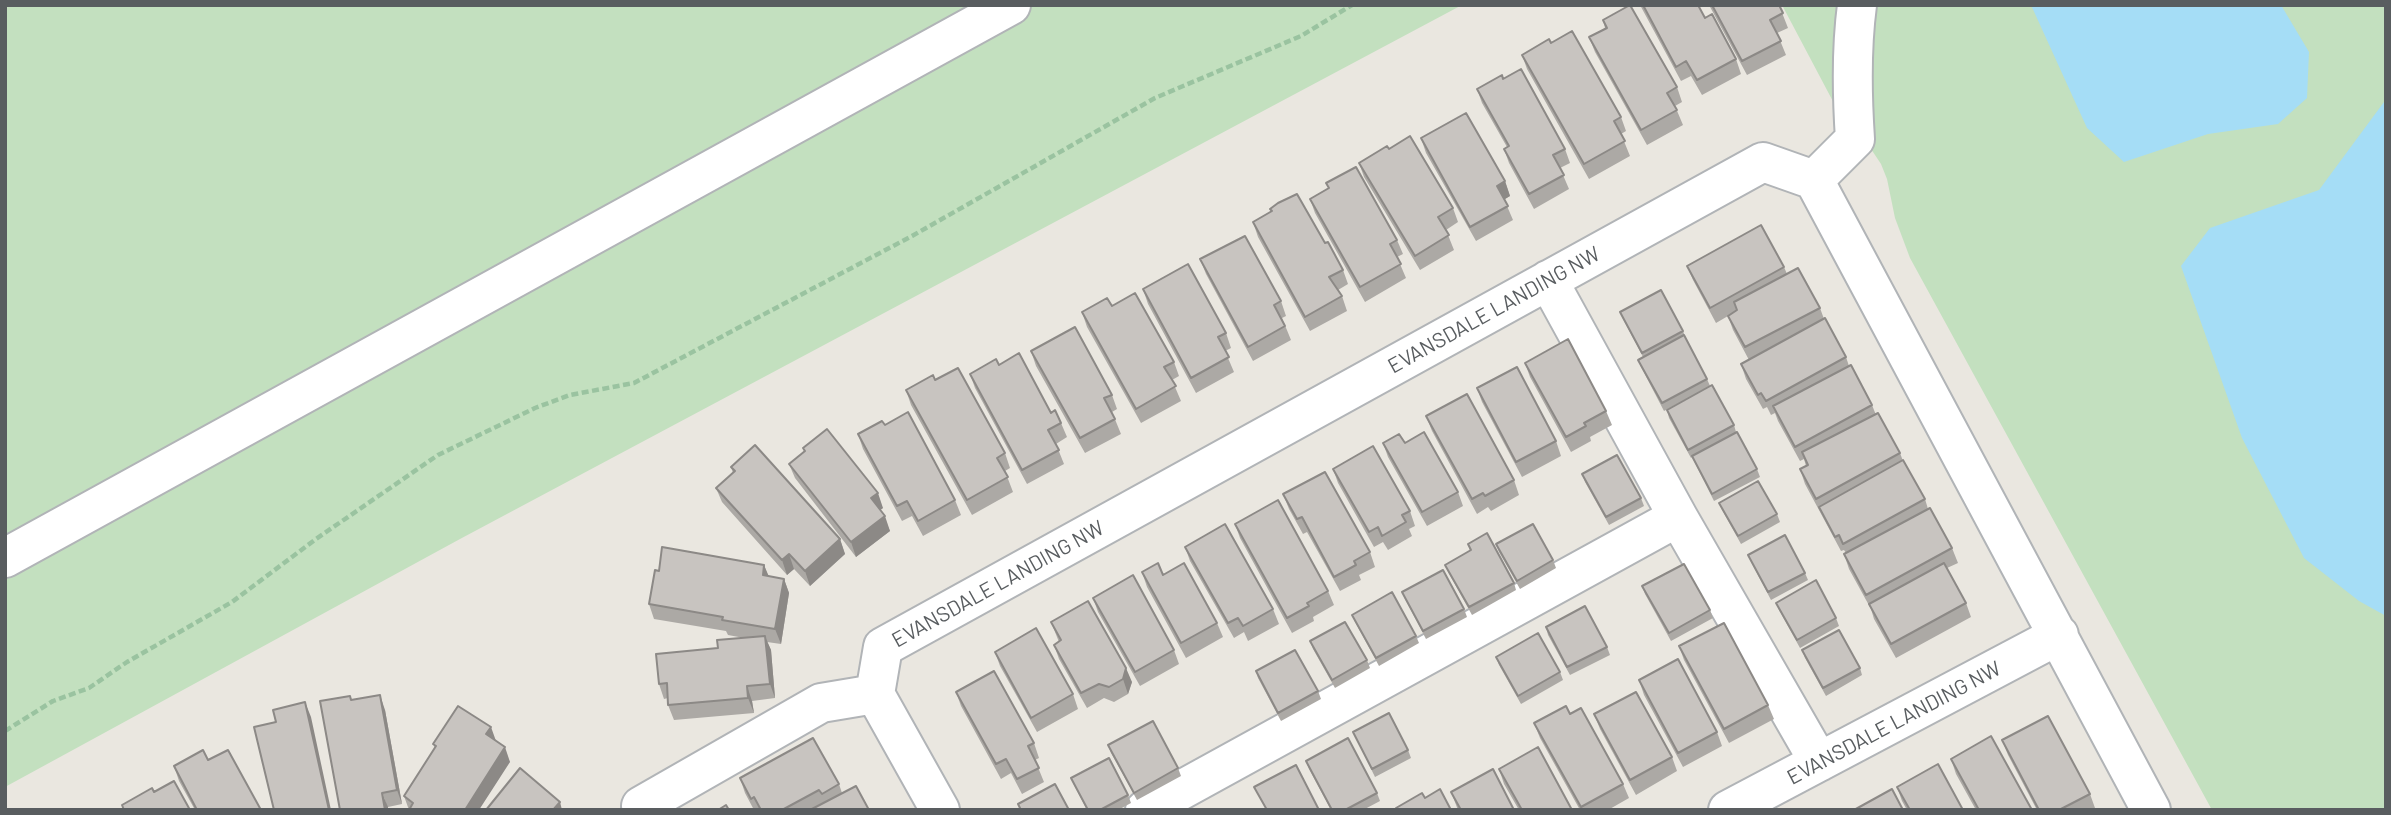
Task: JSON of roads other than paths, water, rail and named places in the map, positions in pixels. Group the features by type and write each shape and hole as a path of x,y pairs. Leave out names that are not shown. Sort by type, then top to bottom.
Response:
{"street":[{"path":"5,558 1011,5"},
{"path":"1857,5 1853,36 1852,90 1855,139 1814,180 2151,810"},
{"name":"EVANSDALE LANDING NW","path":"875,694 883,646 1763,162 1814,180"},
{"path":"1548,280 1678,517 1819,762"},
{"path":"1145,810 1678,517"},
{"name":"EVANSDALE LANDING NW","path":"1728,810 2059,635"},
{"path":"643,810 641,806 821,703 875,694 940,810"}],"water":[{"path":"2031,5 2281,5 2309,52 2307,98 2278,124 2208,134 2124,162 2087,128"},
{"path":"2386,80 2386,616 2359,601 2304,558 2242,438 2181,266 2210,228 2319,190 2384,102"}]}
